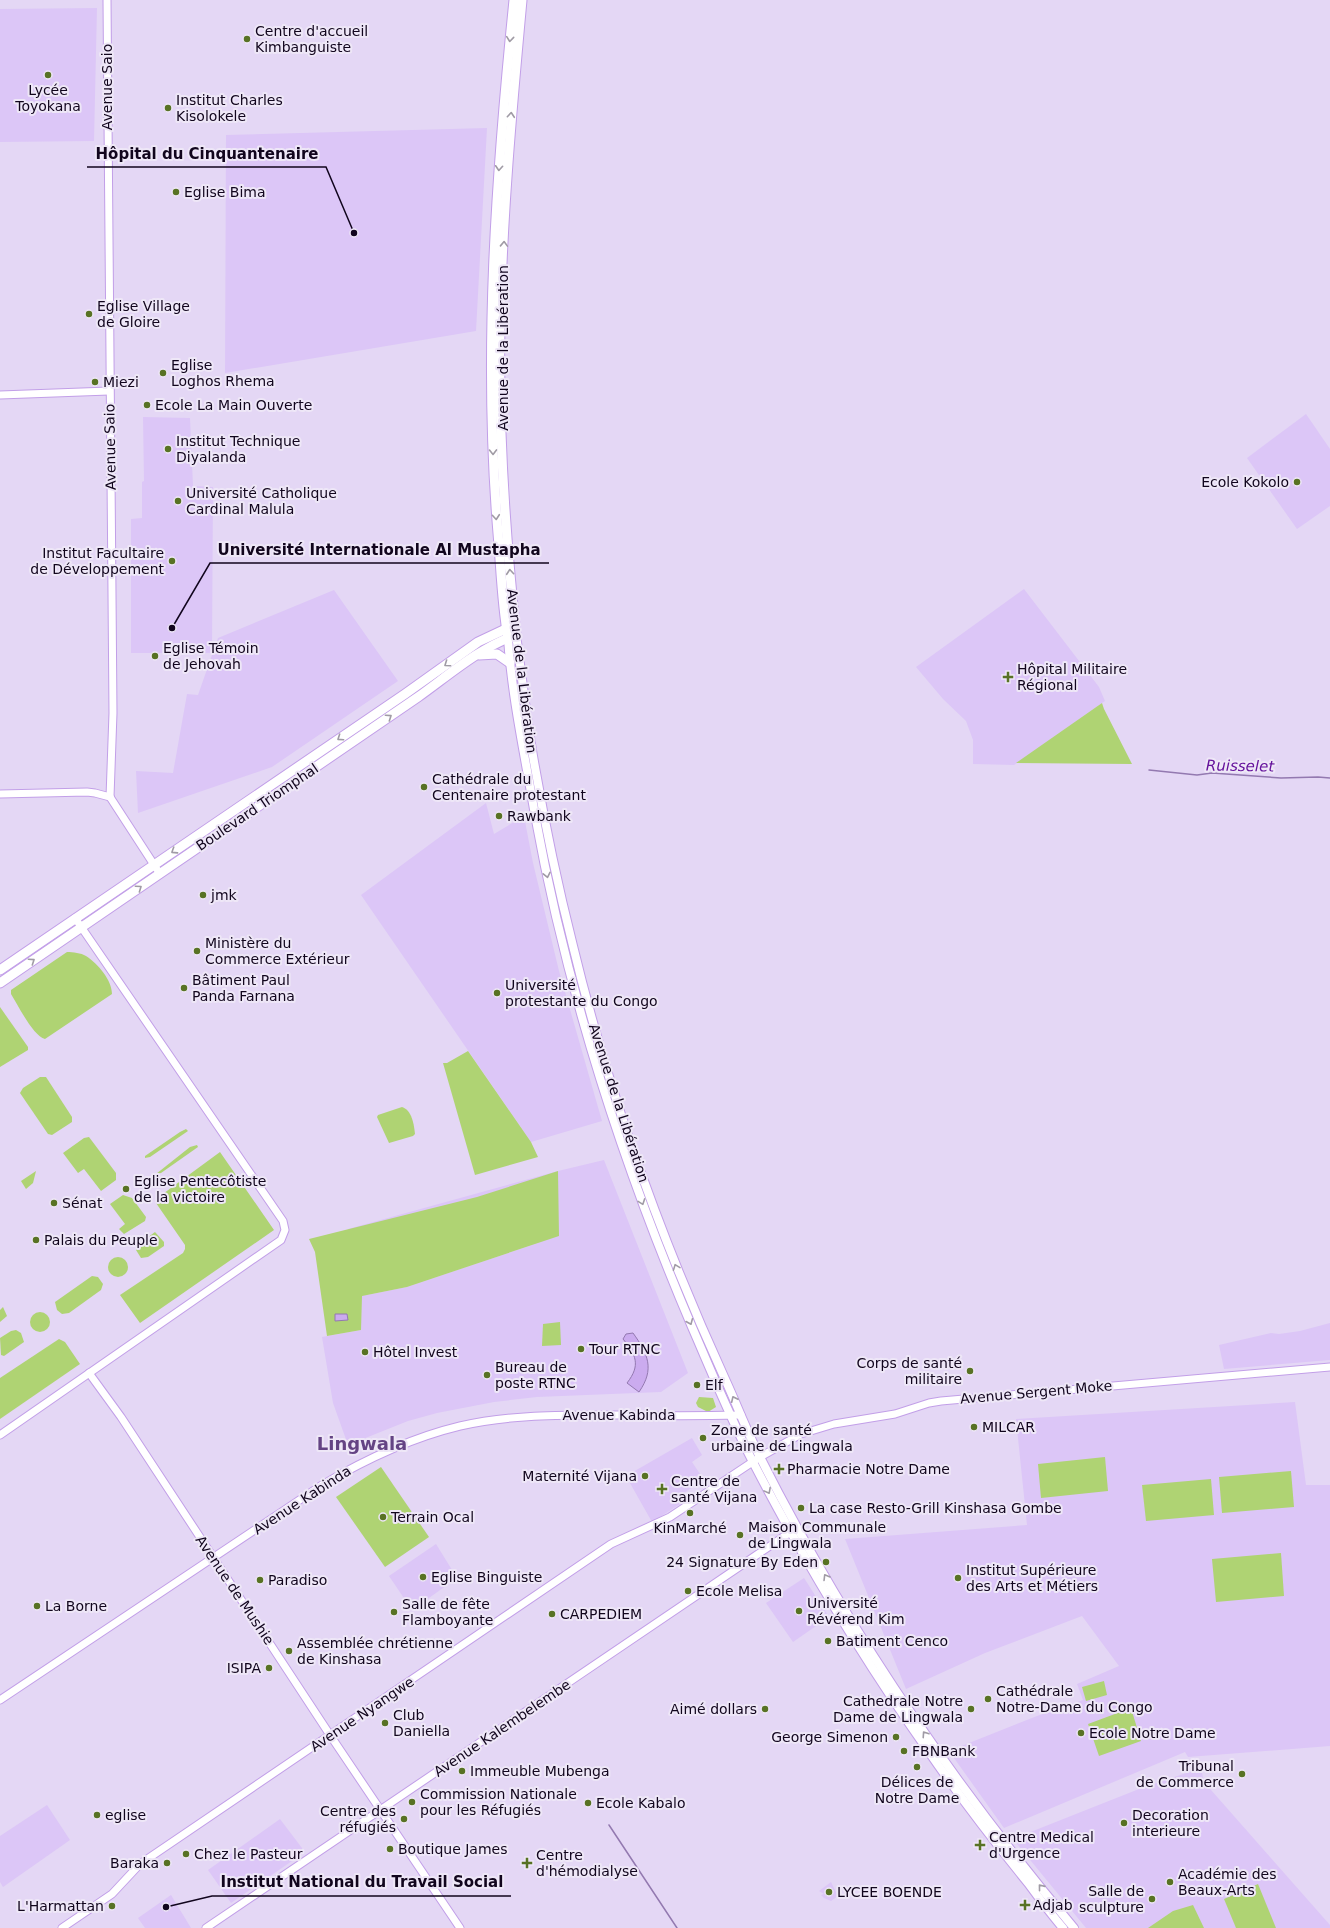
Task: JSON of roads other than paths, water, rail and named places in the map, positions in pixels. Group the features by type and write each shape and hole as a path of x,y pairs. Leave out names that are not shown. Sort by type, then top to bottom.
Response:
{"highway":[{"name":"Avenue de la Libération","path":"511,626 504,611 494,493 491,397 491,315 501,127 514,0"},
{"name":"Avenue de la Libération","path":"512,637 504,492 500,326 508,156 522,0"},
{"path":"478,642 494,630 500,623 504,611"},
{"name":"Boulevard Triomphal","path":"0,970 400,697 478,642 511,626"},
{"name":"Boulevard Triomphal","path":"0,983 411,702 474,656 512,637"},
{"path":"474,656 491,653 497,654 510,663"}],"main road":[{"name":"Avenue de la Libération","path":"512,637 510,663 539,837 564,948 592,1050 621,1144 657,1245 730,1415 794,1530 838,1614 915,1732 968,1809 1063,1928"},
{"name":"Avenue de la Libération","path":"512,637 547,834 573,949 606,1071 629,1142 683,1286 741,1415 756,1460"},
{"name":"Avenue de la Libération","path":"794,1530 936,1751 998,1835 1074,1928"}],"street":[{"name":"Avenue Saio","path":"107,0 109,391 113,713 110,798"},
{"path":"0,395 109,391"},
{"path":"0,794 87,792 110,798 160,874"},
{"path":"0,1435 281,1240 285,1230 283,1222 272,1205 76,918"},
{"name":"Avenue Sergent Moke","path":"756,1460 786,1441 820,1428 852,1420 895,1414 935,1402 1330,1367"},
{"name":"Avenue de Mushie","path":"89,1373 120,1417 330,1735 460,1928"},
{"name":"Avenue Kabinda","path":"0,1700 322,1485 356,1465 402,1444 440,1432 487,1422 558,1415 741,1415"},
{"name":"Avenue Nyangwe","path":"62,1928 112,1894 140,1864 611,1544 670,1517 756,1460"},
{"name":"Avenue Kalembelembe","path":"206,1928 794,1530"}],"waterway":[{"name":"Ruisselet","path":"1149,770 1197,775 1212,773 1281,778 1330,778"},
{"path":"609,1825 677,1928"}],"place":[{"name":"Centre d'accueil Kimbanguiste","path":"247,39"},
{"name":"Lycée Toyokana","path":"48,75"},
{"name":"Institut Charles Kisolokele","path":"168,108"},
{"name":"Eglise Bima","path":"176,192"},
{"name":"Hôpital du Cinquantenaire","path":"354,233"},
{"name":"Eglise Village de Gloire","path":"89,314"},
{"name":"Eglise Loghos Rhema","path":"163,373"},
{"name":"Miezi","path":"95,382"},
{"name":"Ecole La Main Ouverte","path":"147,405"},
{"name":"Institut Technique Diyalanda","path":"168,449"},
{"name":"Ecole Kokolo","path":"1297,482"},
{"name":"Université Catholique Cardinal Malula","path":"178,501"},
{"name":"Institut Facultaire de Développement","path":"172,561"},
{"name":"Université Internationale Al Mustapha","path":"172,628"},
{"name":"Eglise Témoin de Jehovah","path":"155,656"},
{"name":"Hôpital Militaire Régional","path":"1008,677"},
{"name":"Cathédrale du Centenaire protestant","path":"424,787"},
{"name":"Rawbank","path":"499,816"},
{"name":"jmk","path":"203,895"},
{"name":"Ministère du Commerce Extérieur","path":"197,951"},
{"name":"Bâtiment Paul Panda Farnana","path":"184,988"},
{"name":"Université protestante du Congo","path":"497,993"},
{"name":"Eglise Pentecôtiste de la victoire","path":"126,1189"},
{"name":"Sénat","path":"54,1203"},
{"name":"Palais du Peuple","path":"36,1240"},
{"name":"Tour RTNC","path":"581,1349"},
{"name":"Hôtel Invest","path":"365,1352"},
{"name":"Corps de santé militaire","path":"970,1371"},
{"name":"Bureau de poste RTNC","path":"487,1375"},
{"name":"Elf","path":"697,1385"},
{"name":"MILCAR","path":"974,1427"},
{"name":"Zone de santé urbaine de Lingwala","path":"703,1438"},
{"name":"Pharmacie Notre Dame","path":"779,1469"},
{"name":"Maternité Vijana","path":"645,1476"},
{"name":"Centre de santé Vijana","path":"662,1489"},
{"name":"La case Resto-Grill Kinshasa Gombe","path":"801,1508"},
{"name":"KinMarché","path":"690,1513"},
{"name":"Terrain Ocal","path":"383,1517"},
{"name":"Maison Communale de Lingwala","path":"740,1535"},
{"name":"24 Signature By Eden","path":"826,1562"},
{"name":"Eglise Binguiste","path":"423,1577"},
{"name":"Institut Supérieure des Arts et Métiers","path":"958,1578"},
{"name":"Paradiso","path":"260,1580"},
{"name":"Ecole Melisa","path":"688,1591"},
{"name":"La Borne","path":"37,1606"},
{"name":"Université Révérend Kim","path":"799,1611"},
{"name":"Salle de fête Flamboyante","path":"394,1612"},
{"name":"CARPEDIEM","path":"552,1614"},
{"name":"Batiment Cenco","path":"828,1641"},
{"name":"Assemblée chrétienne de Kinshasa","path":"289,1651"},
{"name":"ISIPA","path":"269,1668"},
{"name":"Cathédrale Notre-Dame du Congo","path":"988,1699"},
{"name":"Aimé dollars","path":"765,1709"},
{"name":"Cathedrale Notre Dame de Lingwala","path":"971,1709"},
{"name":"Club Daniella","path":"385,1723"},
{"name":"Ecole Notre Dame","path":"1081,1733"},
{"name":"George Simenon","path":"896,1737"},
{"name":"FBNBank","path":"904,1751"},
{"name":"Délices de Notre Dame","path":"917,1767"},
{"name":"Immeuble Mubenga","path":"462,1771"},
{"name":"Tribunal de Commerce","path":"1242,1774"},
{"name":"Commission Nationale pour les Réfugiés","path":"412,1802"},
{"name":"Ecole Kabalo","path":"588,1803"},
{"name":"eglise","path":"97,1815"},
{"name":"Centre des réfugiés","path":"404,1819"},
{"name":"Decoration interieure","path":"1124,1823"},
{"name":"Centre Medical d'Urgence","path":"980,1845"},
{"name":"Boutique James","path":"390,1849"},
{"name":"Chez le Pasteur","path":"186,1854"},
{"name":"Baraka","path":"167,1863"},
{"name":"Centre d'hémodialyse","path":"527,1863"},
{"name":"Académie des Beaux-Arts","path":"1170,1882"},
{"name":"LYCEE BOENDE","path":"829,1892"},
{"name":"Salle de sculpture","path":"1152,1899"},
{"name":"Adjab","path":"1025,1905"},
{"name":"L'Harmattan","path":"112,1906"},
{"name":"Institut National du Travail Social","path":"166,1907"}],"district":[{"name":"Lingwala","path":"362,1444"}]}
